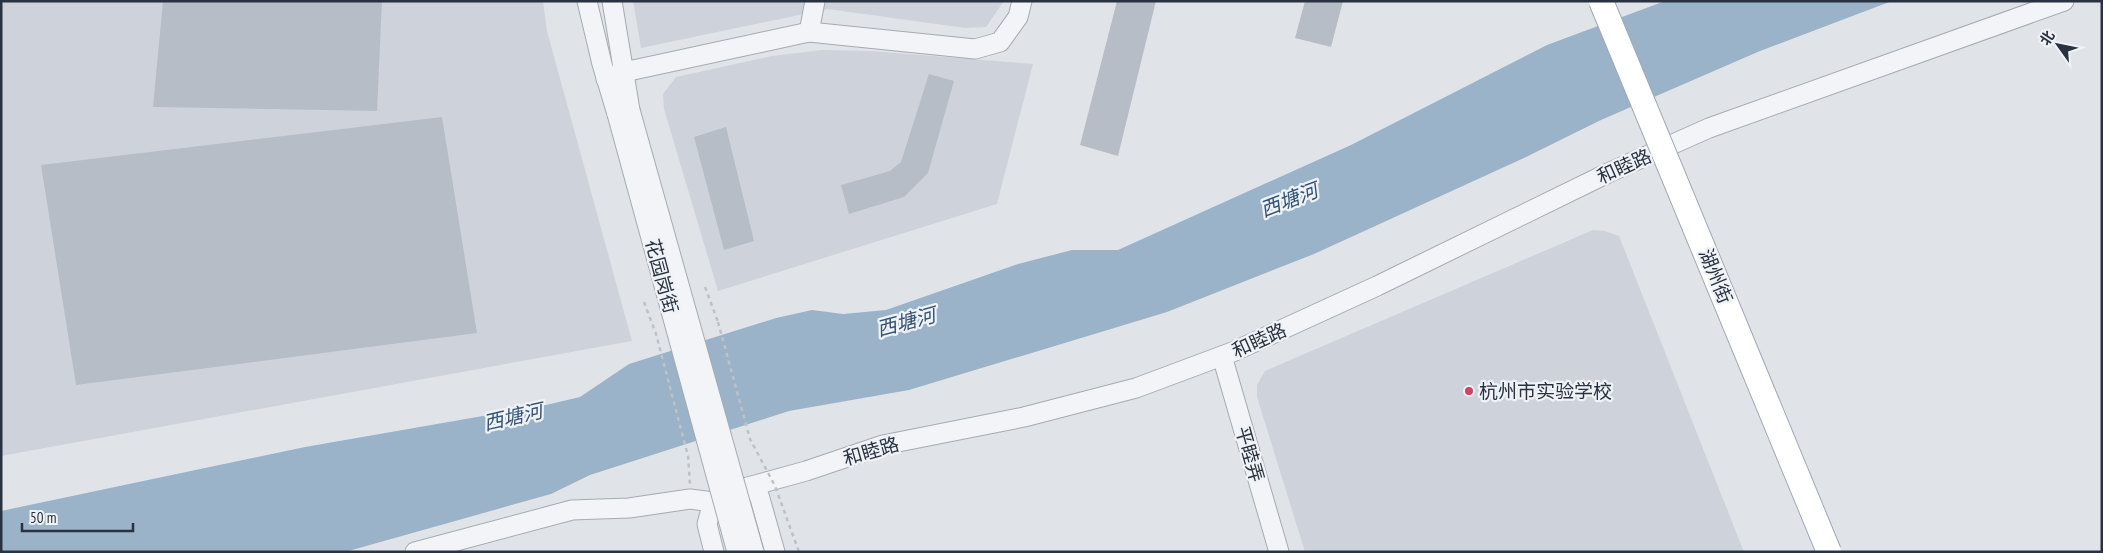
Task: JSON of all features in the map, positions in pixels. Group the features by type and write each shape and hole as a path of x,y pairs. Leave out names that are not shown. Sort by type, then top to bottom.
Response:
{"main road":[{"name":"湖州街","path":"1584,1 1811,552"},
{"name":"湖州街","path":"1601,1 1828,552"}],"street":[{"name":"花园岗街","path":"587,1 606,79 624,112 754,552"},
{"name":"花园岗街","path":"612,1 624,72 624,112 737,552"},
{"path":"809,32 815,1"},
{"path":"606,79 624,72 809,32 975,49 1000,42 1018,17 1022,1"},
{"name":"和睦路","path":"713,502 748,487 806,471 883,446 1024,417 1136,388 1222,356 1377,286 1608,173 1709,128 2064,1"},
{"name":"平睦弄","path":"1222,356 1279,552"},
{"path":"748,487 759,495 775,552"},
{"path":"415,552 572,510 629,508 690,499 713,502 707,524 714,552"}],"path":[{"path":"704,287 718,322 750,440 775,486 799,552"},
{"path":"644,302 656,334 688,456 690,499"}],"shaded area":[{"path":"1,1 543,1 547,31 632,341 1,456"},
{"path":"633,1 1004,1 986,27 965,28 828,9 641,48"},
{"path":"822,50 870,51 1033,64 997,204 718,291 664,109 663,94 676,77 772,56"},
{"name":"杭州市实验学校","path":"1593,230 1605,231 1619,236 1744,552 1305,552 1257,397 1257,385 1265,371"}],"water":[{"name":"西塘河","path":"1665,1 1892,1 1760,51 1601,120 1524,158 1314,254 1167,312 909,390 789,411 590,475 551,494 345,552 1,552 1,511 305,447 546,405 580,397 629,364 776,318 812,310 843,314 886,310 1018,264 1072,250 1118,250 1351,145 1547,45"}],"building":[{"path":"163,1 382,1 377,111 153,107"},
{"path":"1117,1 1156,1 1118,156 1080,145"},
{"path":"1305,1 1343,1 1331,47 1295,38"},
{"path":"929,74 954,81 928,173 904,197 849,214 841,185 890,171 901,162"},
{"path":"442,117 477,333 76,385 41,165"},
{"path":"726,127 754,241 724,250 694,137"}],"place":[{"name":"杭州市实验学校","path":"1469,391"}]}
